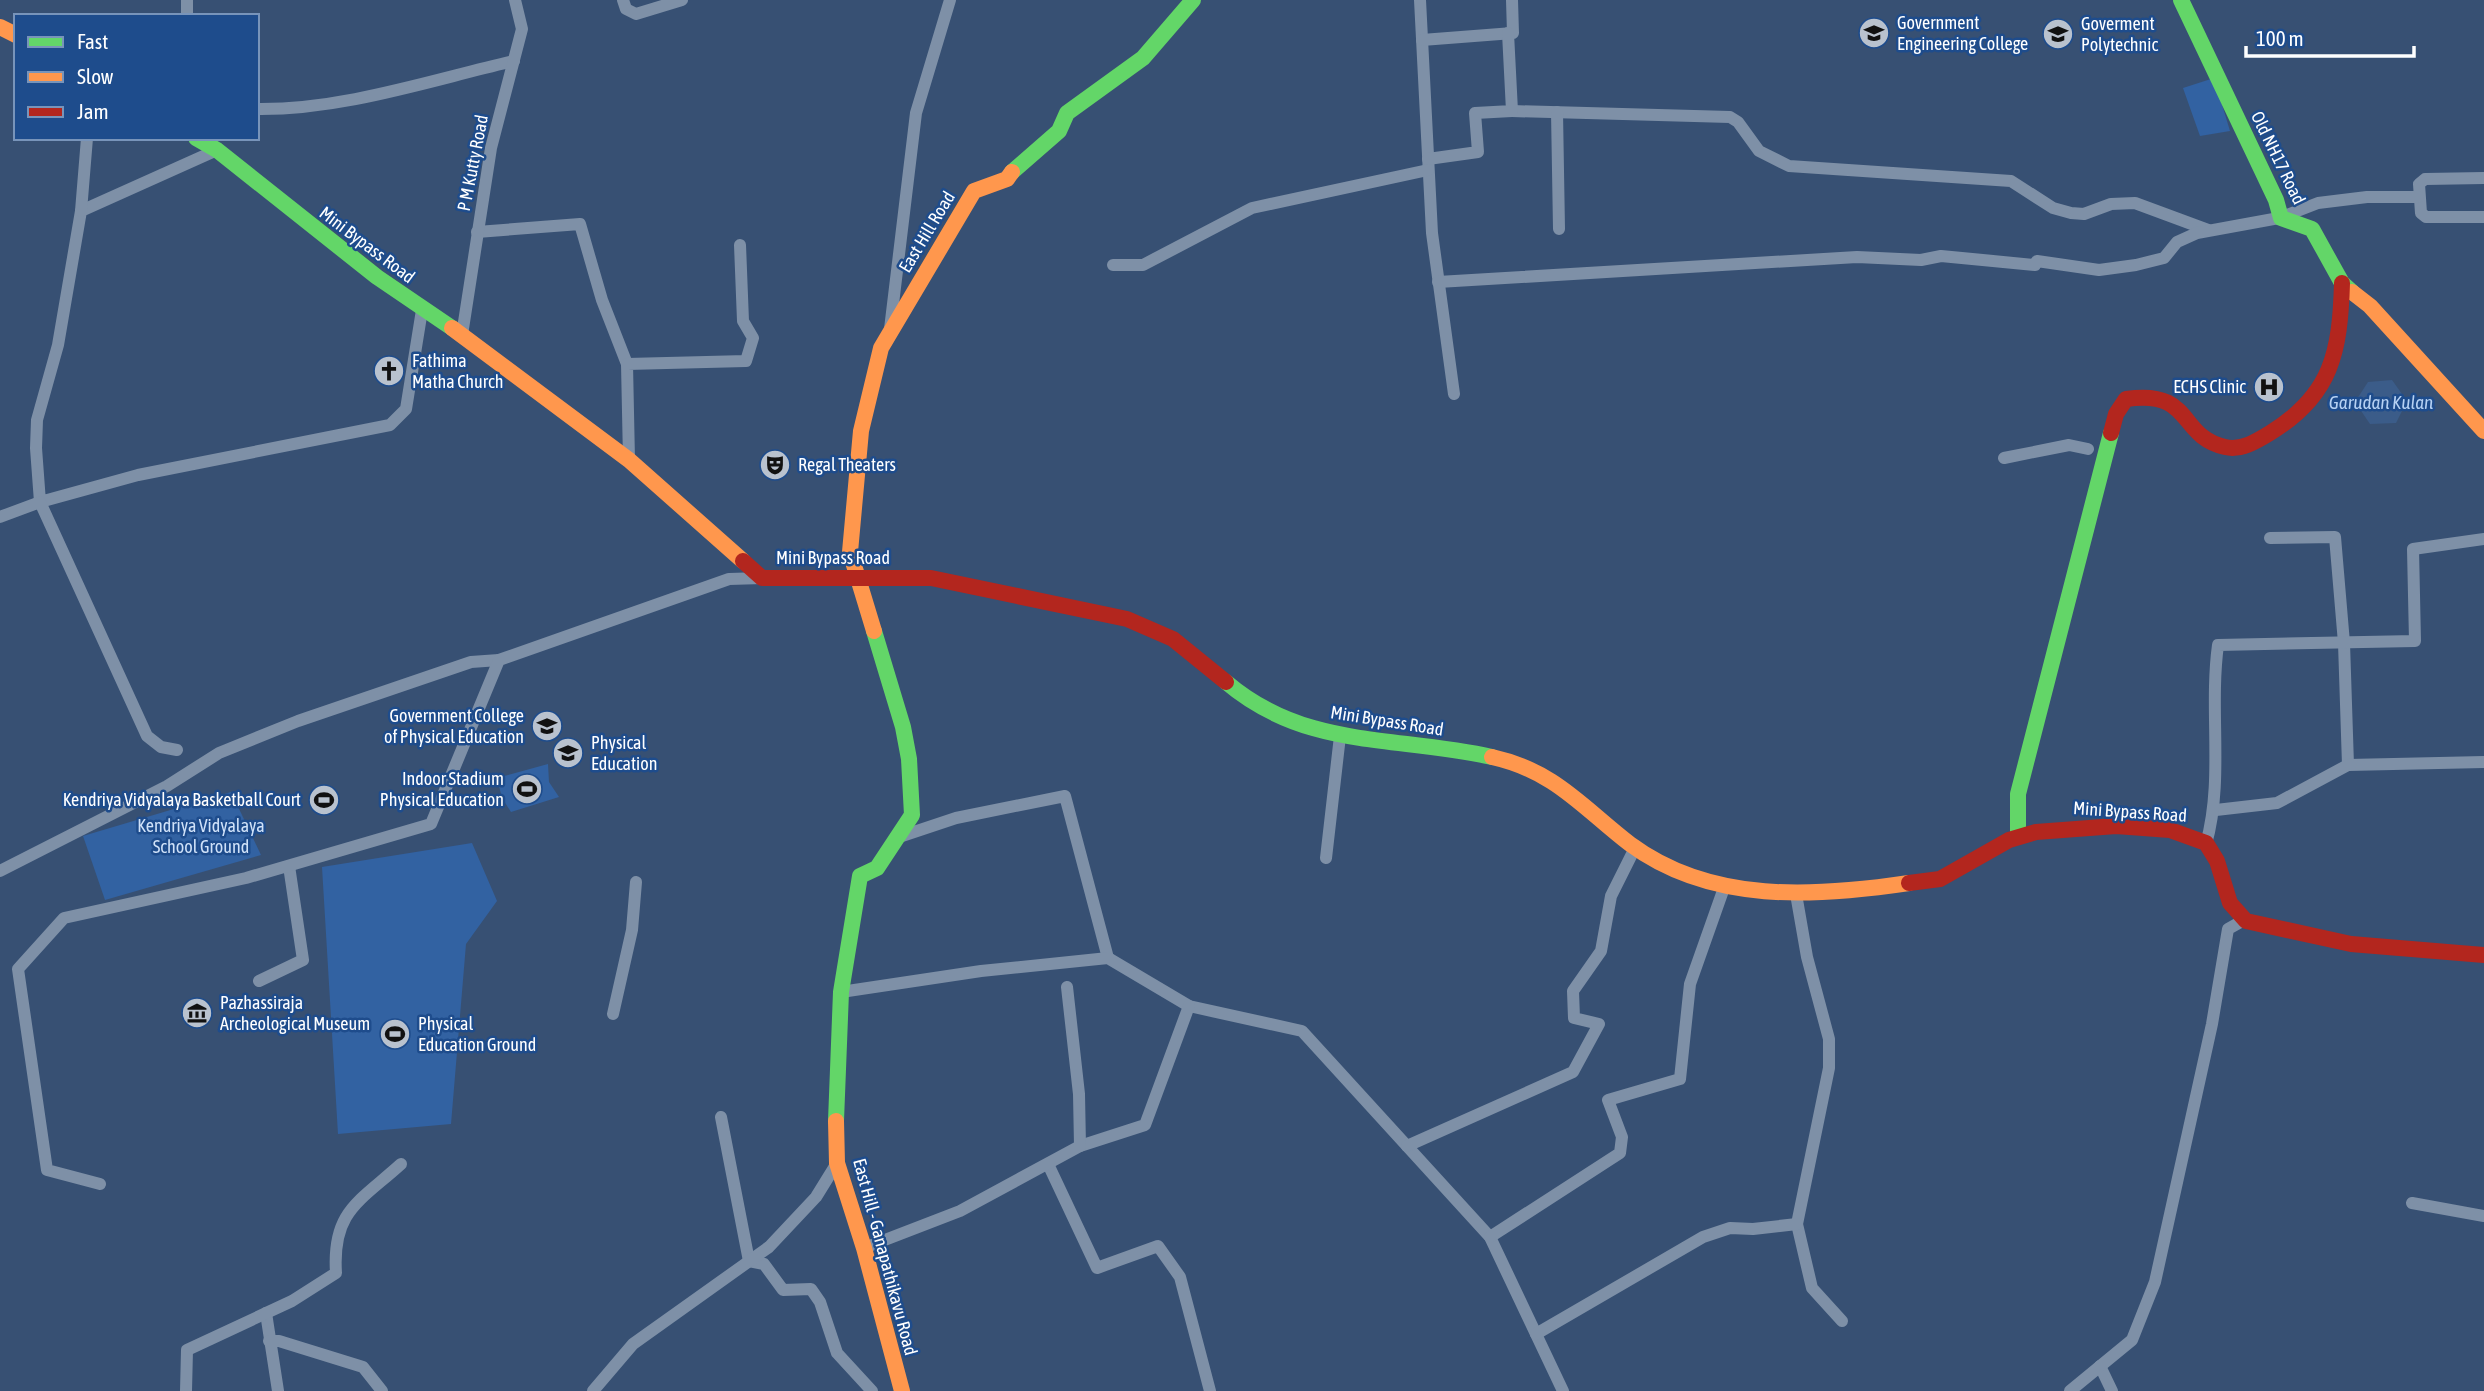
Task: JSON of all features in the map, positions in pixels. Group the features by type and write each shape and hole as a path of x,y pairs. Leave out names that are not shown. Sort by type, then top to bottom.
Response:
{"main road":[{"name":"East Hill Road","path":"856,576 850,552 861,431 881,348 974,191 1007,179 1018,164 1059,131 1067,113 1143,58 1193,0"},
{"name":"Old NH17 Road","path":"2180,0 2276,200 2281,218 2312,229 2342,282 2370,306 2484,431"},
{"name":"Mini Bypass Road","path":"200,140 218,150 291,212 422,310 462,335 629,460 762,578 931,578 1137,622 1156,629 1178,643 1236,691 1273,715 1340,736 1428,746 1517,763 1545,775 1595,810 1645,854 1695,876 1750,892 1796,894 1940,879 1962,871 2018,836 2077,825 2188,831 2206,844"},
{"path":"2018,836 2018,794 2116,414 2126,399 2147,394 2168,399 2212,443 2226,448 2243,447 2290,421 2314,402 2340,345 2342,282"},
{"name":"East Hill - Ganapathikavu Road","path":"856,576 903,727 909,760 912,815 877,868 860,876 841,992 836,1085 838,1163 902,1391"},
{"path":"2206,844 2217,858 2235,911 2244,920 2295,934 2392,950 2484,956"}],"street":[{"name":"P M Kutty Road","path":"462,335 491,148 522,29 515,0"},
{"path":"623,0 626,9 636,14 681,0"},
{"path":"889,335 916,113 950,0"},
{"path":"1419,0 1438,282 1454,394"},
{"path":"1422,40 1513,33 1512,0"},
{"path":"1508,33 1513,111"},
{"path":"259,109 284,110 349,100 514,61"},
{"path":"1113,265 1143,265 1252,208 1478,152 1475,113 1513,111 1730,117 1738,122 1759,151 1789,166 2011,181 2053,208 2071,213 2084,214 2111,204 2135,204 2209,230"},
{"path":"1557,112 1559,229"},
{"path":"86,140 81,211 58,345 37,420 40,502 147,736 161,747 177,750"},
{"path":"81,211 218,150"},
{"path":"2484,178 2425,179 2419,184 2418,197 2421,214 2426,217 2484,217"},
{"path":"1438,282 1857,257 1921,260 1941,256 2035,265 2037,261 2099,270 2164,258 2184,238 2209,230 2281,218 2318,203 2418,197"},
{"path":"477,232 580,224 602,300 627,365 629,460"},
{"path":"627,365 746,361 753,338 743,321 740,245"},
{"path":"0,517 40,502 138,475 390,425 406,409 422,310"},
{"path":"2004,458 2069,445 2088,449"},
{"path":"2270,538 2335,537 2344,643 2348,765"},
{"path":"2206,844 2216,810 2213,713 2218,645 2415,641 2413,549 2484,539"},
{"path":"0,871 167,786 219,753 299,721 471,662 499,660 729,579 762,578"},
{"path":"100,1184 47,1170 18,969 64,918 289,866 431,824 499,660"},
{"path":"1326,858 1340,736"},
{"path":"2216,810 2277,803 2348,765 2484,762"},
{"path":"899,837 956,818 1065,796 1108,958"},
{"path":"1407,1146 1573,1072 1599,1024 1574,1018 1573,991 1601,951 1611,896 1636,846"},
{"path":"259,981 303,960 289,866"},
{"path":"613,1014 630,940 636,882"},
{"path":"1490,1237 1620,1153 1622,1138 1608,1100 1680,1079 1690,984 1725,885"},
{"path":"1796,894 1807,957 1829,1039 1829,1068 1797,1224 1812,1288 1842,1321"},
{"path":"2070,1391 2132,1340 2155,1282 2212,1024 2228,929 2244,920"},
{"path":"841,992 981,971 1108,958 1189,1006 1302,1031 1490,1237 1563,1391"},
{"path":"1067,987 1079,1094 1080,1146"},
{"path":"864,1248 960,1211 1080,1146 1145,1125 1189,1006"},
{"path":"721,1117 749,1261"},
{"path":"593,1391 633,1343 769,1247 797,1218 838,1163"},
{"path":"186,1391 187,1350 292,1301 336,1273 334,1248 340,1223 401,1164"},
{"path":"1048,1164 1097,1268 1158,1246 1180,1277 1210,1391"},
{"path":"2412,1203 2484,1216"},
{"path":"1536,1334 1703,1237 1730,1228 1753,1229 1797,1224"},
{"path":"749,1261 764,1264 783,1290 811,1289 820,1303 837,1353 872,1391"},
{"path":"266,1313 278,1391"},
{"path":"269,1341 279,1341 363,1367 382,1391"},
{"path":"2100,1366 2112,1391"}],"green space":[{"path":"2214,78 2230,131 2200,136 2183,88"},
{"name":"Indoor Stadium Physical Education","path":"548,764 549,782 559,797 511,812 502,798 497,778"},
{"name":"Kendriya Vidyalaya School Ground","path":"231,792 261,855 105,900 83,836"},
{"name":"Physical Education Ground","path":"472,843 497,901 466,944 451,1124 338,1134 322,867"}],"water":[{"name":"Garudan Kulan","path":"2392,380 2407,401 2396,423 2370,424 2355,402 2368,382"}],"traffic: fast":[{"path":"1012,172 1059,131 1067,113 1143,58 1193,0"},
{"path":"2181,0 2276,200 2281,218 2312,229 2342,283 2352,292"},
{"path":"200,140 217,150 377,277 452,328"},
{"path":"2018,836 2018,794 2111,433"},
{"path":"836,1121 841,992 860,876 877,868 912,815 909,759 903,727 874,631"},
{"path":"1226,682 1256,704 1320,730 1492,757"}],"traffic: slow":[{"path":"0,27 14,34"},
{"path":"874,631 850,552 861,431 881,348 974,191 1007,179 1012,172"},
{"path":"2352,292 2370,306 2484,431"},
{"path":"452,328 629,460 743,561"},
{"path":"1492,757 1514,763 1551,781 1630,844 1661,863 1695,877 1729,886 1801,893 1909,883"},
{"path":"836,1121 837,1163 864,1248 902,1391"}],"traffic: jam":[{"path":"2111,433 2116,414 2126,399 2148,398 2175,407 2199,433 2225,447 2243,446 2270,433 2291,418 2320,387 2335,351 2342,283"},
{"path":"743,561 762,578 931,578 1127,619 1173,639 1226,682"},
{"path":"1909,883 1940,879 2009,840 2036,832 2116,826 2170,830 2206,843 2217,861 2230,903 2246,921 2351,944 2484,955"}],"place":[{"name":"Government Engineering College","path":"1874,33"},
{"name":"Goverment Polytechnic","path":"2058,34"},
{"name":"Fathima Matha Church","path":"389,371"},
{"name":"ECHS Clinic","path":"2269,387"},
{"name":"Regal Theaters","path":"775,465"},
{"name":"Government College of Physical Education","path":"547,726"},
{"name":"Physical Education","path":"568,753"},
{"name":"Indoor Stadium Physical Education","path":"527,789"},
{"name":"Kendriya Vidyalaya Basketball Court","path":"324,800"},
{"name":"Pazhassiraja Archeological Museum","path":"197,1013"},
{"name":"Physical Education Ground","path":"395,1034"}]}
